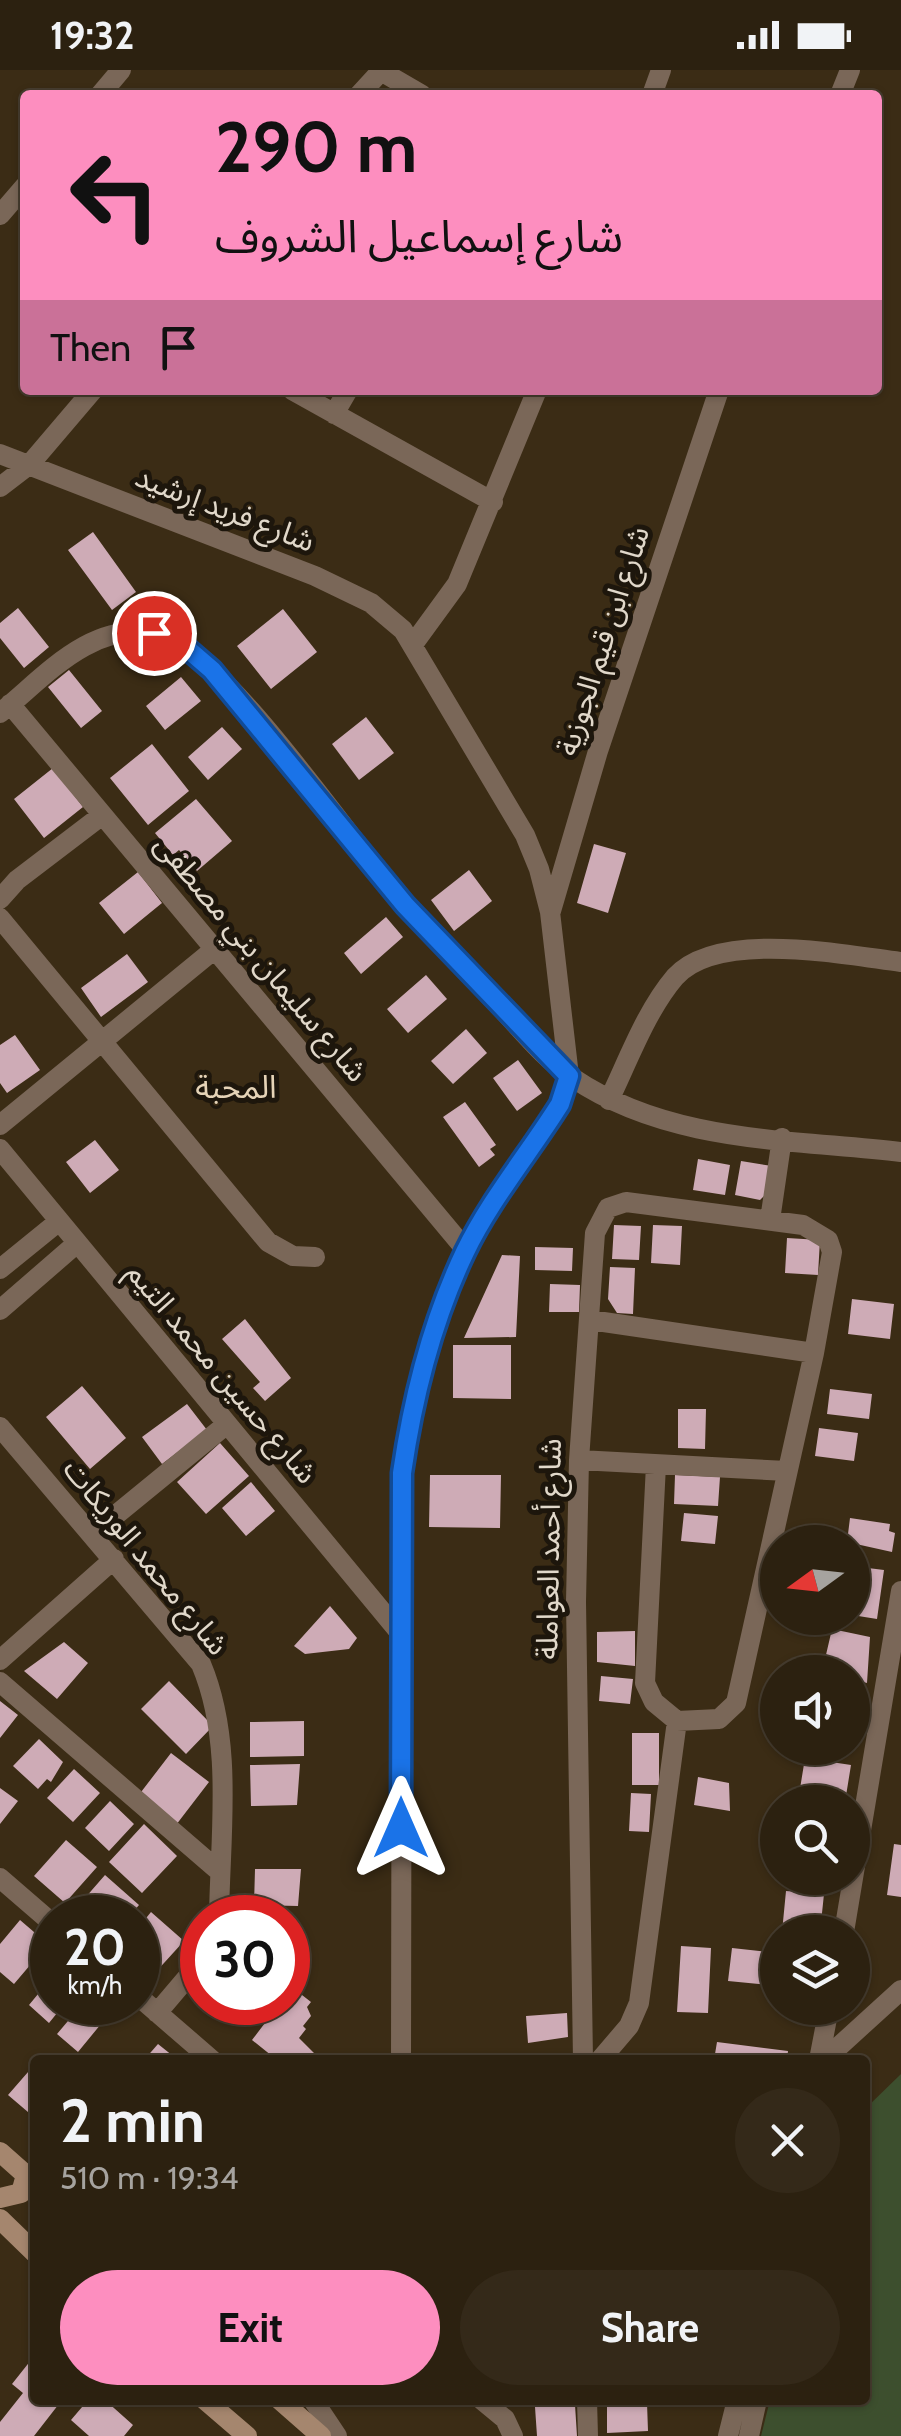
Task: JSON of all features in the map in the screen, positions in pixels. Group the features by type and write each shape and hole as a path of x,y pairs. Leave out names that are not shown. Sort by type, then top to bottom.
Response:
{"main road":[{"path":"0,2152 30,2178"},
{"path":"0,2198 22,2194 30,2181"},
{"path":"0,2219 30,2248"},
{"path":"211,2405 247,2436"},
{"path":"286,2405 321,2436"}],"street":[{"path":"104,90 121,70"},
{"path":"363,90 381,70 414,90"},
{"path":"0,487 30,464 89,395"},
{"path":"301,395 493,502"},
{"path":"334,414 345,395"},
{"path":"414,643 457,584 535,395"},
{"name":"شارع ابن قيم الجوزية","path":"550,912 598,751 717,395"},
{"name":"شارع فريد إرشيد","path":"0,454 315,576 387,613 414,643 525,835 550,912"},
{"path":"5,708 70,654 100,638 154,633 183,645 238,700 405,905 569,1076 608,1100 679,1128 901,1152"},
{"name":"شارع سليمان بني مصطفى","path":"5,708 216,948 466,1250"},
{"path":"0,899 17,880 101,816"},
{"path":"401,2055 402,1473 410,1416 442,1309 466,1250 560,1104 569,1076 550,912"},
{"path":"0,918 268,1242 293,1256 315,1256"},
{"path":"0,1126 216,948"},
{"path":"608,1100 676,975 702,961 731,952 765,949 901,962"},
{"path":"770,1220 782,1138"},
{"name":"شارع حسين محمد التيم","path":"0,1149 400,1633"},
{"name":"شارع أحمد العواملة","path":"583,2055 575,1734 579,1460 595,1233 608,1208 626,1202 803,1225 828,1240 831,1269 736,1703 720,1719 677,1721"},
{"path":"0,1269 58,1222"},
{"path":"0,1310 76,1244"},
{"path":"590,1320 814,1352"},
{"path":"106,1523 226,1424"},
{"name":"شارع محمد الوريكات","path":"0,1427 201,1664 214,1694 220,1740 220,1895"},
{"path":"579,1460 788,1471"},
{"path":"604,2055 629,2026 638,2003 677,1721 654,1702 645,1682 656,1464"},
{"path":"0,1660 114,1559"},
{"path":"847,1915 901,1591"},
{"path":"0,1682 220,1872"},
{"path":"0,1878 30,1904"},
{"path":"160,2009 180,1986"},
{"path":"828,2055 901,1990"},
{"path":"160,2016 206,2055"},
{"path":"823,2055 827,2025"},
{"path":"316,2405 337,2436"},
{"path":"488,2405 505,2420 513,2436"},
{"path":"588,2405 588,2436"},
{"path":"728,2436 736,2405"},
{"path":"749,2436 756,2405"}],"green space":[{"path":"901,2074 901,2436 761,2436 769,2405 870,2405 870,2104"}],"building":[{"path":"93,532 136,592 112,610 68,550"},
{"path":"18,608 49,647 24,668 0,638 0,623"},
{"path":"283,609 317,652 271,689 237,646"},
{"path":"69,670 102,711 81,728 48,687"},
{"path":"181,677 201,701 165,730 146,706"},
{"path":"366,717 394,753 359,780 332,744"},
{"path":"222,727 242,749 208,780 188,757"},
{"path":"152,744 189,791 148,825 110,778"},
{"path":"53,768 83,807 44,838 14,799"},
{"path":"196,799 232,841 197,871 179,850 173,855 155,833"},
{"path":"594,844 626,853 608,913 577,903"},
{"path":"469,870 492,901 454,931 431,900"},
{"path":"138,872 162,903 124,934 99,903"},
{"path":"386,917 403,937 361,974 344,953"},
{"path":"127,954 148,982 101,1017 81,988"},
{"path":"426,975 447,999 408,1033 387,1009"},
{"path":"466,1029 487,1053 453,1084 431,1061"},
{"path":"15,1035 40,1070 7,1093 0,1083 0,1045"},
{"path":"518,1060 542,1093 517,1111 493,1078"},
{"path":"465,1102 496,1145 490,1149 495,1155 479,1167 443,1117"},
{"path":"95,1140 119,1170 90,1193 66,1162"},
{"path":"698,1159 730,1165 725,1195 693,1190"},
{"path":"741,1161 772,1166 768,1192 760,1200 735,1195"},
{"path":"614,1225 641,1226 639,1260 612,1259"},
{"path":"653,1225 682,1226 680,1265 651,1263"},
{"path":"787,1238 820,1240 818,1275 785,1273"},
{"path":"535,1247 573,1248 572,1271 535,1270"},
{"path":"502,1255 520,1256 516,1337 464,1338"},
{"path":"610,1267 635,1268 633,1314 617,1313 608,1299"},
{"path":"550,1284 580,1285 579,1312 549,1312"},
{"path":"852,1299 894,1304 890,1339 848,1334"},
{"path":"245,1319 291,1378 265,1401 253,1388 260,1382 222,1339"},
{"path":"453,1345 511,1345 511,1399 453,1398"},
{"path":"82,1386 126,1438 90,1469 46,1417"},
{"path":"830,1389 872,1394 869,1419 827,1414"},
{"path":"187,1404 207,1430 162,1464 142,1437"},
{"path":"678,1409 706,1409 705,1449 678,1448"},
{"path":"819,1428 858,1433 854,1461 815,1456"},
{"path":"220,1443 249,1476 206,1514 177,1482"},
{"path":"430,1475 501,1475 500,1528 429,1527"},
{"path":"675,1475 720,1477 718,1506 674,1504"},
{"path":"251,1482 275,1511 246,1536 222,1508"},
{"path":"684,1513 718,1516 715,1544 681,1541"},
{"path":"850,1518 890,1524 889,1531 895,1533 892,1552 870,1547 870,1525 849,1525"},
{"path":"870,1568 884,1570 877,1619 870,1618"},
{"path":"330,1606 357,1638 349,1649 305,1654 294,1646"},
{"path":"635,1631 635,1666 597,1662 597,1632"},
{"path":"831,1635 870,1637 869,1655 826,1655"},
{"path":"64,1642 88,1663 57,1699 24,1671"},
{"path":"601,1676 633,1679 630,1704 599,1701"},
{"path":"169,1681 213,1726 186,1754 141,1709"},
{"path":"0,1701 18,1715 0,1738"},
{"path":"304,1721 304,1756 250,1757 250,1722"},
{"path":"632,1733 659,1733 659,1785 632,1785"},
{"path":"39,1739 63,1762 51,1782 47,1779 38,1789 13,1766"},
{"path":"171,1753 209,1782 176,1825 138,1796"},
{"path":"300,1764 297,1805 251,1806 250,1765"},
{"path":"804,1765 851,1765 848,1785 801,1785"},
{"path":"74,1769 100,1793 73,1822 47,1798"},
{"path":"698,1777 729,1783 730,1811 694,1805"},
{"path":"0,1788 18,1801 0,1824"},
{"path":"631,1793 651,1794 649,1832 629,1831"},
{"path":"110,1801 134,1824 109,1851 85,1828"},
{"path":"144,1824 177,1856 142,1893 109,1862"},
{"path":"66,1840 97,1867 72,1895 56,1895 34,1876"},
{"path":"894,1844 901,1845 901,1897 887,1895"},
{"path":"255,1869 301,1869 299,1895 254,1895"},
{"path":"105,1875 128,1895 88,1895"},
{"path":"786,1895 824,1895 822,1915 784,1915"},
{"path":"20,1920 30,1929 30,1965 14,1984 0,1972 0,1944"},
{"path":"160,1920 180,1937 180,1945 160,1967"},
{"path":"681,1946 711,1948 708,2013 677,2012"},
{"path":"732,1948 760,1951 760,1984 728,1981"},
{"path":"567,2013 568,2037 528,2043 526,2016"},
{"path":"65,2025 100,2025 78,2052 57,2034"},
{"path":"263,2025 304,2025 306,2029 299,2038 314,2053 271,2055 252,2040"},
{"path":"717,2042 788,2051 788,2055 715,2055"},
{"path":"158,2044 172,2055 148,2055"},
{"path":"30,2070 30,2114 8,2095"},
{"path":"30,2361 30,2405 58,2405 34,2436 0,2436 0,2422 23,2393 12,2384"},
{"path":"84,2405 111,2405 133,2425 124,2436 89,2436 71,2420"},
{"path":"575,2405 577,2436 537,2436 535,2407"},
{"path":"607,2405 647,2405 648,2431 607,2433"}],"district":[{"name":"المحبة","path":"236,1087"}],"route":[{"path":"154,633 183,645 212,670 405,905 569,1076 560,1104 466,1250 442,1309 410,1416 402,1473 401,1828"}]}
